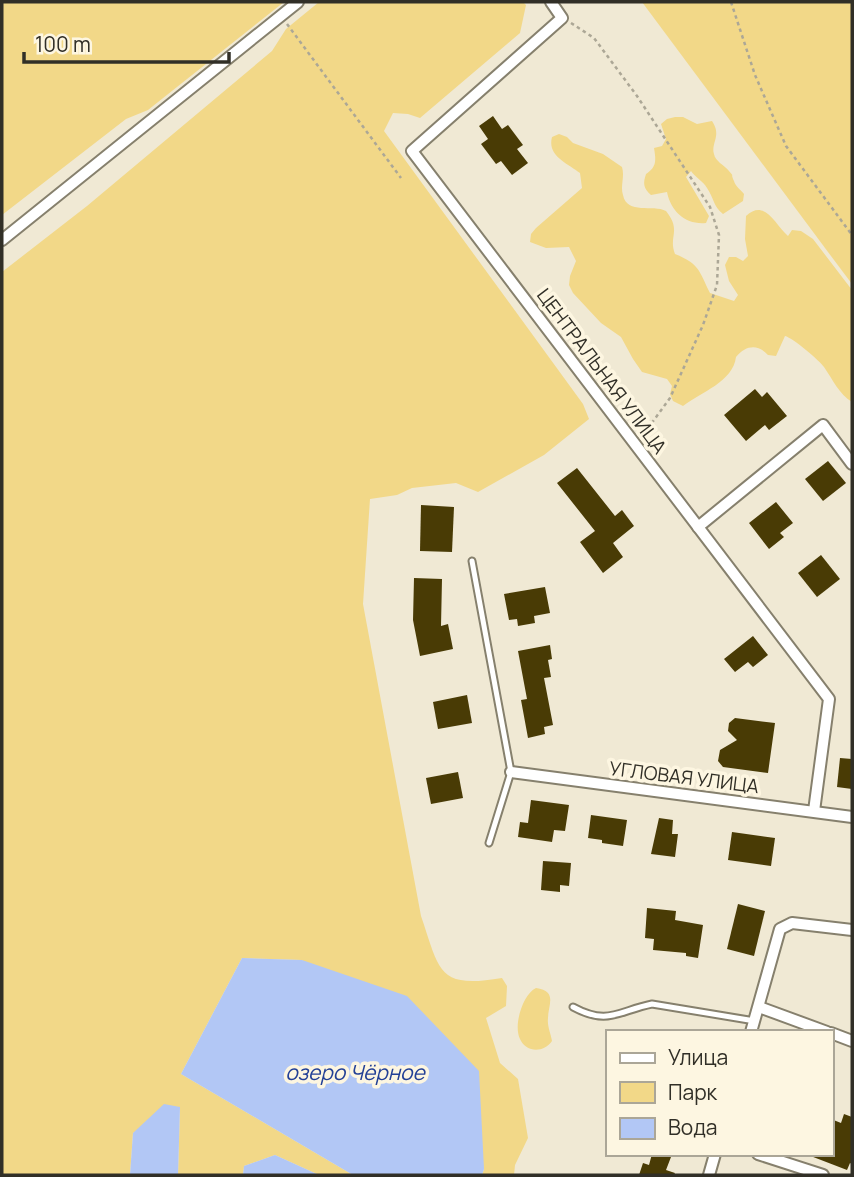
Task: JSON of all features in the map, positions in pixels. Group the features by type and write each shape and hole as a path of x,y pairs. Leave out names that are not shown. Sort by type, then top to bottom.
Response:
{"street":[{"path":"2,240 298,2"},
{"path":"551,2 562,18"},
{"name":"ЦЕНТРАЛЬНАЯ УЛИЦА","path":"562,18 412,151 829,699 814,811"},
{"path":"698,527 823,425 852,464"},
{"name":"УГЛОВАЯ УЛИЦА","path":"511,772 852,817"},
{"path":"753,1026 780,929 792,923 852,930"},
{"path":"759,1007 821,1030"},
{"path":"833,1034 852,1041"},
{"path":"709,1175 714,1156"},
{"path":"764,1156 823,1175"}],"lane":[{"path":"472,561 511,772 489,843"},
{"path":"573,1007 589,1016 603,1017 652,1004 753,1026"}],"path":[{"path":"731,2 755,75 786,146 852,235"},
{"path":"281,15 401,178"},
{"path":"562,18 594,38 637,96 710,208 719,235 717,285 703,325 670,398 646,432 634,442"}],"green space":[{"path":"2,2 284,2 148,110 126,119 2,215"},
{"path":"319,2 523,2 526,5 520,33 420,118 393,113 384,131 583,404 589,419 544,455 478,492 456,483 412,488 397,495 370,499 363,604 421,916 438,963 444,972 465,981 502,978 507,986 506,1006 486,1018 500,1063 518,1079 528,1138 515,1165 514,1175 482,1175 484,1169 302,960 242,958 181,1074 353,1175 319,1175 275,1155 244,1166 243,1175 178,1175 180,1108 133,1133 130,1175 2,1175 2,272 87,206 272,51 286,29"},
{"path":"642,2 852,2 852,284 828,252"},
{"path":"675,117 683,117 697,124 712,121 716,131 713,150 715,156 732,174 736,185 744,194 743,201 723,214 705,186 691,171 686,177 709,216 706,223 692,222 680,216 672,206 667,192 651,195 644,185 646,174 655,163 654,148 662,146 666,139 661,124"},
{"path":"559,134 573,143 603,154 622,167 622,192 625,201 630,205 666,211 673,224 675,254 694,265 710,293 734,301 738,295 729,281 725,265 729,257 743,261 748,256 745,239 746,216 753,211 759,210 769,215 788,236 792,230 801,231 813,239 852,290 852,402 840,391 817,360 785,336 776,356 756,348 748,348 736,357 729,373 715,386 683,406 673,401 670,394 672,386 667,379 642,372 621,337 601,323 573,293 569,285 576,261 569,247 546,248 530,242 531,234 536,228 582,188 580,173 559,158 552,149 552,137"},
{"path":"536,988 549,995 548,1021 552,1041 544,1048 535,1050 523,1044 518,1026 523,1003"}],"water":[{"name":"озеро Чёрное","path":"242,958 302,960 407,996 479,1071 484,1169 482,1175 353,1175 181,1074"},
{"path":"164,1104 180,1107 178,1175 130,1175 133,1133"},
{"path":"275,1155 319,1175 243,1175 244,1166"}],"building":[{"path":"493,116 502,129 508,125 523,145 517,149 528,163 512,175 501,161 496,164 481,144 488,139 479,126"},
{"path":"755,389 762,397 767,392 787,416 769,430 765,425 746,441 724,415"},
{"path":"828,461 846,483 823,501 805,479"},
{"path":"577,468 615,516 622,510 634,526 613,543 623,557 603,573 580,542 595,531 557,483"},
{"path":"776,502 793,523 780,533 784,537 769,549 749,523"},
{"path":"421,505 454,507 452,552 420,551"},
{"path":"821,555 840,579 817,597 798,573"},
{"path":"414,578 442,579 441,626 448,624 453,649 420,656 413,620"},
{"path":"545,587 550,613 534,616 535,623 518,626 517,619 509,620 504,594"},
{"path":"753,636 768,655 753,667 748,662 735,672 724,659"},
{"path":"550,645 552,659 548,660 551,677 544,678 553,725 544,727 545,734 528,738 521,700 527,699 518,651"},
{"path":"467,695 472,723 438,729 433,702"},
{"path":"735,718 775,723 768,773 723,767 718,761 720,750 737,740 728,731 729,723"},
{"path":"840,758 852,759 852,789 837,787"},
{"path":"458,772 463,798 431,804 426,778"},
{"path":"531,800 569,805 565,831 554,830 552,842 518,837 520,822 528,823"},
{"path":"591,815 627,820 623,846 588,838"},
{"path":"659,818 673,820 672,834 678,834 675,857 651,854"},
{"path":"732,832 775,838 771,866 728,860"},
{"path":"543,861 571,863 569,886 560,885 560,892 541,890"},
{"path":"738,904 765,911 754,956 727,949"},
{"path":"647,908 676,911 675,920 703,925 698,958 686,956 686,953 653,950 654,939 645,938"},
{"path":"844,1114 852,1117 852,1164 850,1163 847,1170 811,1156 833,1156 833,1120 841,1123"},
{"path":"651,1156 671,1157 666,1170 675,1173 639,1175 643,1163 649,1165"}]}
